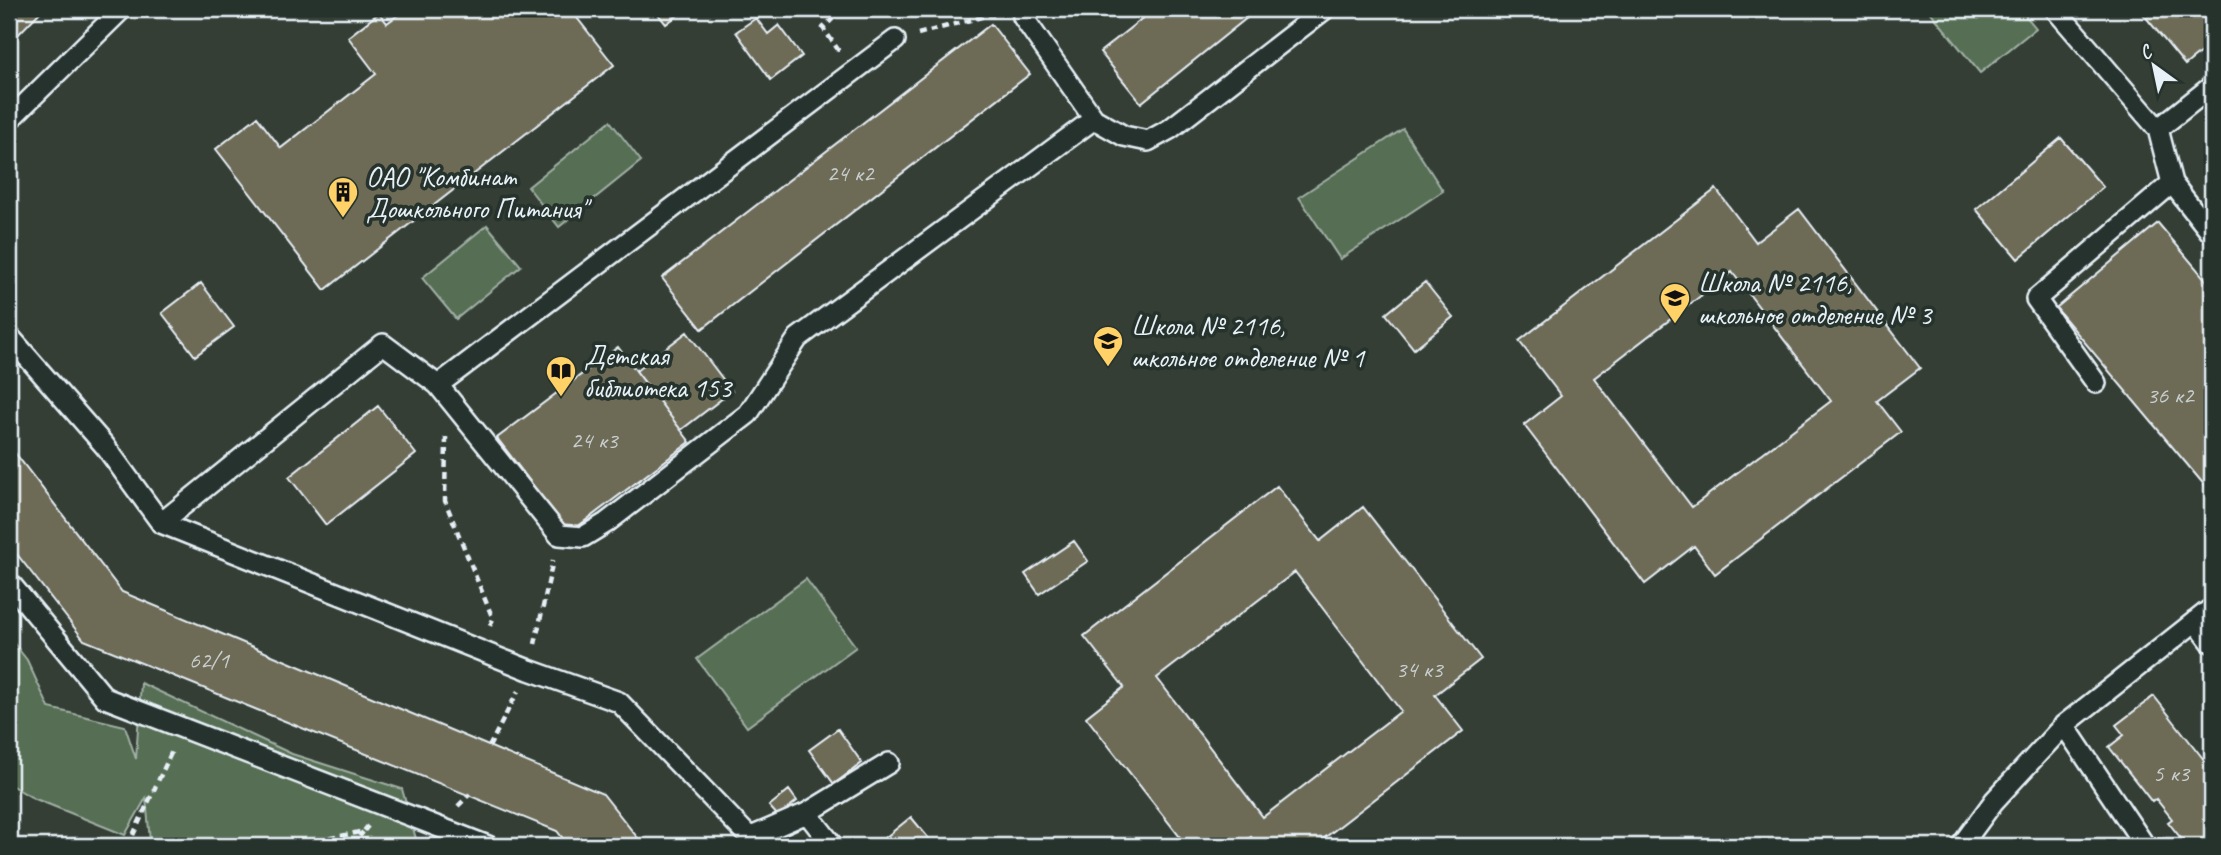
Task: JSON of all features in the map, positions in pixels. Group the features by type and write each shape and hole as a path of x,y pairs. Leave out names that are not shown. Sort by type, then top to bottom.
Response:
{"lane":[{"path":"9,120 122,9"},
{"path":"1028,13 1094,119 1124,136 1148,141 1170,129 1325,9"},
{"path":"2055,9 2158,130 2172,183 2212,234"},
{"path":"443,391 895,40"},
{"path":"2158,130 2212,86"},
{"path":"161,523 383,344 443,391 559,535 583,537 606,523 748,414 798,338 1094,119"},
{"path":"2096,383 2036,299 2172,183"},
{"path":"9,336 105,446 161,523 480,651 619,702 755,842 889,762"},
{"path":"9,582 105,698 488,846"},
{"path":"1961,846 1994,802 2064,725 2212,608"},
{"path":"2195,621 2212,643"},
{"path":"2064,725 2145,846"},
{"path":"807,813 833,846"}],"path":[{"path":"823,28 843,9"},
{"path":"895,40 989,15 1028,13"},
{"path":"443,391 445,501 493,619 480,651"},
{"path":"489,747 529,670 559,535"},
{"path":"128,846 182,728"},
{"path":"352,846 385,806"},
{"path":"294,846 364,831"}],"green space":[{"path":"1928,9 2020,9 2036,28 1980,73"},
{"path":"610,121 641,161 559,227 528,187"},
{"path":"1403,129 1443,191 1340,259 1299,197"},
{"path":"487,225 521,266 456,319 422,278"},
{"path":"806,579 856,647 747,727 697,659"},
{"path":"9,637 27,660 49,708 125,726 136,759 141,683 292,754 402,789 418,846 156,846 150,841 146,798 125,835 33,798 9,784"}],"building":[{"path":"9,9 43,9 9,44"},
{"name":"ОАО \"Комбинат Дошкольного Питания\"","path":"406,9 570,9 614,65 325,290 216,149 257,117 281,148 376,74 348,37 379,13 387,23"},
{"path":"654,9 686,9 666,24"},
{"path":"1154,9 1258,9 1141,103 1100,52"},
{"path":"2139,9 2206,9 2212,16 2212,43 2185,65"},
{"path":"756,18 768,34 779,25 802,56 771,80 736,32"},
{"path":"991,24 1030,74 702,329 662,278"},
{"path":"2061,138 2103,187 2018,259 1976,209"},
{"path":"1716,189 1756,242 1799,209 1920,368 1877,401 1901,432 1715,574 1694,546 1645,584 1524,425 1561,396 1519,341","holes":["1732,272 1831,401 1692,507 1594,378"]},
{"path":"2158,223 2212,287 2212,482 2206,487 2056,308"},
{"path":"1425,282 1453,317 1414,349 1386,314"},
{"path":"201,283 234,327 195,356 162,313"},
{"path":"687,332 732,391 681,430 636,371"},
{"path":"618,347 690,442 569,533 497,438"},
{"path":"378,406 416,454 326,525 289,477"},
{"path":"9,445 122,592 603,794 644,846 569,846 557,831 84,640 9,544"},
{"path":"1277,486 1320,541 1363,507 1481,659 1435,695 1463,731 1314,846 1258,846 1251,837 1239,846 1187,846 1086,717 1124,687 1084,636","holes":["1295,572 1401,711 1263,817 1157,678"]},
{"path":"1074,541 1088,561 1039,594 1025,574"},
{"path":"2154,696 2212,770 2212,846 2187,846 2168,822 2172,819 2156,799 2152,802 2109,747 2124,735 2116,725"},
{"path":"838,729 862,763 834,784 809,750"},
{"path":"789,790 797,801 778,816 769,806"},
{"path":"911,817 935,846 875,846"}],"place":[{"name":"ОАО \"Комбинат Дошкольного Питания\"","path":"343,219"},
{"name":"Школа № 2116, школьное отделение № 3","path":"1675,325"},
{"name":"Школа № 2116, школьное отделение № 1","path":"1108,368"},
{"name":"Детская библиотека 153","path":"561,398"}]}
